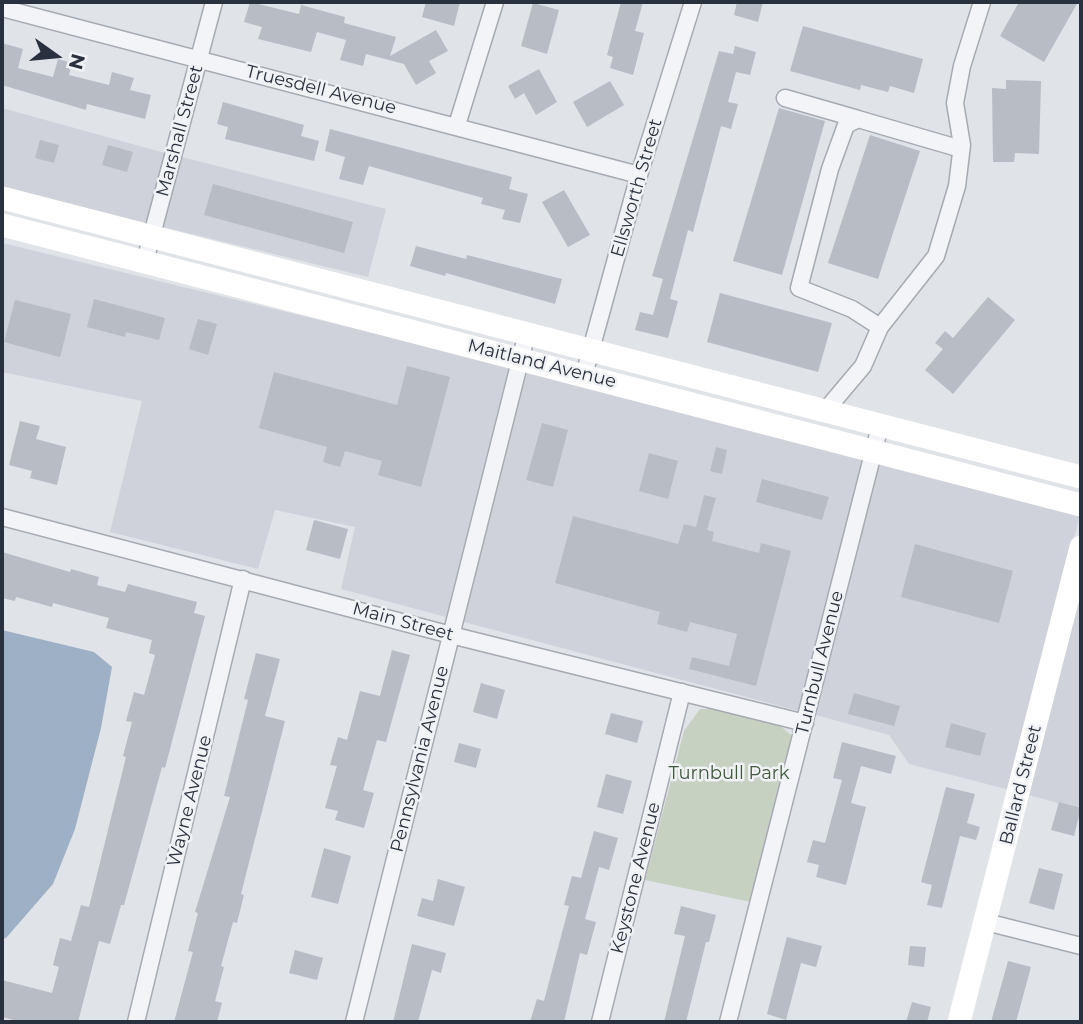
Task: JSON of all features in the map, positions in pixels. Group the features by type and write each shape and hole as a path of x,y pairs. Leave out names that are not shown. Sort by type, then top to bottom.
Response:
{"main road":[{"name":"Maitland Avenue","path":"2,198 1081,477"},
{"name":"Maitland Avenue","path":"2,225 1081,505"},
{"name":"Ballard Street","path":"959,1022 1081,547"}],"street":[{"name":"Marshall Street","path":"145,261 214,2"},
{"path":"457,125 495,2"},
{"name":"Ellsworth Street","path":"583,374 639,175 694,2"},
{"path":"825,411 863,366 880,327 936,256 957,187 961,149 955,103 962,66 982,2"},
{"name":"Truesdell Avenue","path":"13,7 639,175"},
{"path":"785,98 961,149"},
{"path":"858,119 846,125 830,169 799,288 852,309 880,327"},
{"name":"Pennsylvania Avenue","path":"354,1022 527,333"},
{"name":"Turnbull Avenue","path":"728,1022 880,426"},
{"name":"Main Street","path":"2,517 451,635 805,723"},
{"name":"Wayne Avenue","path":"136,1022 243,579"},
{"name":"Keystone Avenue","path":"600,1022 682,692"},
{"path":"986,922 1081,946"}],"shaded area":[{"path":"2,108 165,153 146,223 2,187"},
{"path":"182,157 386,209 368,277 163,227"},
{"path":"2,243 509,366 446,617 341,589 355,527 275,510 258,569 110,532 142,401 2,372"},
{"path":"527,371 863,457 799,711 464,622"},
{"path":"880,462 1080,514 1010,790 909,764 889,735 816,715"},
{"path":"1081,583 1081,809 1028,795"}],"green space":[{"name":"Turnbull Park","path":"700,709 713,709 777,723 792,736 793,746 751,902 645,880 684,731"}],"water":[{"path":"2,630 94,652 112,667 101,728 75,829 53,884 6,938 2,939"}],"building":[{"path":"250,2 299,14 301,5 345,17 344,23 396,37 390,56 436,30 448,51 429,61 436,73 416,85 404,64 366,54 363,66 340,60 346,40 317,32 311,52 258,39 262,27 244,22"},
{"path":"426,2 460,2 454,26 422,17"},
{"path":"621,2 643,2 635,31 644,33 633,75 610,68 613,57 607,55"},
{"path":"737,2 763,2 758,22 734,15"},
{"path":"1019,2 1078,2 1044,62 1000,36"},
{"path":"533,3 559,10 547,54 521,46"},
{"path":"803,26 923,59 914,93 890,86 888,92 861,85 860,90 790,71"},
{"path":"2,43 23,49 18,68 53,77 58,59 72,63 69,75 109,85 112,72 134,78 130,90 151,95 145,119 87,104 86,110 2,85"},
{"path":"735,46 756,52 750,75 736,72 728,102 738,104 731,129 721,126 693,232 688,230 670,299 678,301 668,338 635,330 640,312 653,315 663,279 652,276 719,51 733,54"},
{"path":"539,69 557,102 536,115 524,93 515,99 508,86"},
{"path":"1006,80 1041,81 1039,154 1015,153 1014,162 993,162 992,88 1006,89"},
{"path":"610,81 624,105 587,127 573,102"},
{"path":"223,102 304,125 301,136 319,141 314,161 225,139 228,127 217,124"},
{"path":"779,108 825,121 782,275 733,261"},
{"path":"330,129 512,177 509,189 528,194 520,223 502,219 505,210 481,204 483,198 369,166 363,185 339,179 345,157 325,151"},
{"path":"870,135 920,151 878,279 828,263"},
{"path":"40,140 59,145 54,163 35,158"},
{"path":"108,145 133,152 127,172 102,165"},
{"path":"213,184 353,222 344,253 204,215"},
{"path":"564,190 590,235 568,247 542,202"},
{"path":"416,246 466,259 467,255 562,279 555,304 446,273 445,276 410,266"},
{"path":"720,293 832,323 818,372 707,342"},
{"path":"988,297 1015,320 953,394 925,370 943,349 935,343 945,331 953,338"},
{"path":"94,299 165,318 159,340 126,332 125,337 87,327"},
{"path":"15,300 71,314 60,357 4,342"},
{"path":"198,319 217,324 208,355 189,349"},
{"path":"407,366 450,377 421,487 378,475 382,461 345,451 340,467 323,462 327,447 259,428 274,372 397,405"},
{"path":"20,421 40,426 36,439 66,447 57,485 30,478 32,471 9,465"},
{"path":"542,423 568,430 553,487 526,480"},
{"path":"716,447 727,450 722,474 710,471"},
{"path":"649,453 678,461 668,499 639,491"},
{"path":"762,479 829,497 822,520 756,502"},
{"path":"704,495 716,498 707,530 714,532 712,541 759,553 761,543 791,551 756,686 689,669 692,657 729,666 737,634 690,622 687,632 657,624 660,612 555,583 573,516 678,544 684,524 696,527"},
{"path":"314,520 348,529 340,559 306,550"},
{"path":"915,544 1013,571 999,623 901,597"},
{"path":"2,552 70,572 71,569 99,577 97,585 125,592 128,584 197,602 194,613 205,616 165,768 162,767 124,905 121,905 110,944 99,941 78,1022 21,1022 2,1017 2,980 52,993 59,967 53,965 60,938 71,941 81,905 89,907 126,757 123,756 132,722 126,721 134,692 144,695 155,655 149,653 152,640 106,628 109,618 53,603 52,607 16,597 15,601 2,598"},
{"path":"392,650 410,655 386,742 377,740 363,790 374,793 364,828 335,820 338,811 325,808 337,766 330,765 338,737 347,740 360,691 380,696"},
{"path":"256,653 280,659 265,716 285,721 241,894 244,895 237,923 233,922 221,966 224,967 215,1001 222,1003 217,1022 174,1022 193,952 188,951 198,913 195,912 230,797 224,796 248,700 244,699"},
{"path":"481,683 505,690 497,719 473,712"},
{"path":"854,693 900,706 894,726 848,714"},
{"path":"611,713 643,721 637,743 605,734"},
{"path":"951,723 986,733 980,756 945,747"},
{"path":"842,742 896,756 891,774 861,766 851,803 866,807 846,885 816,877 819,865 807,862 813,840 825,843 842,780 833,778"},
{"path":"459,743 481,749 476,768 454,762"},
{"path":"606,774 632,781 623,814 597,807"},
{"path":"946,787 975,794 967,823 980,827 976,840 960,836 942,908 927,905 932,885 921,882"},
{"path":"1059,802 1081,808 1074,836 1051,830"},
{"path":"594,831 618,838 609,870 599,867 585,919 596,922 587,955 580,953 564,1022 530,1022 537,999 544,1001 569,906 564,905 572,876 581,878"},
{"path":"324,848 351,856 338,904 311,897"},
{"path":"1039,868 1063,874 1054,910 1029,903"},
{"path":"438,879 465,887 454,926 417,916 422,898 433,901"},
{"path":"681,906 716,915 709,942 706,942 686,1022 664,1022 685,936 674,934"},
{"path":"787,937 822,946 816,967 801,963 786,1020 767,1014"},
{"path":"412,944 446,953 441,973 432,970 418,1022 393,1022"},
{"path":"910,946 926,947 924,967 908,965"},
{"path":"295,950 323,958 317,980 289,973"},
{"path":"1008,961 1031,967 1016,1022 991,1022"},
{"path":"912,1002 931,1007 927,1022 906,1022"}]}
